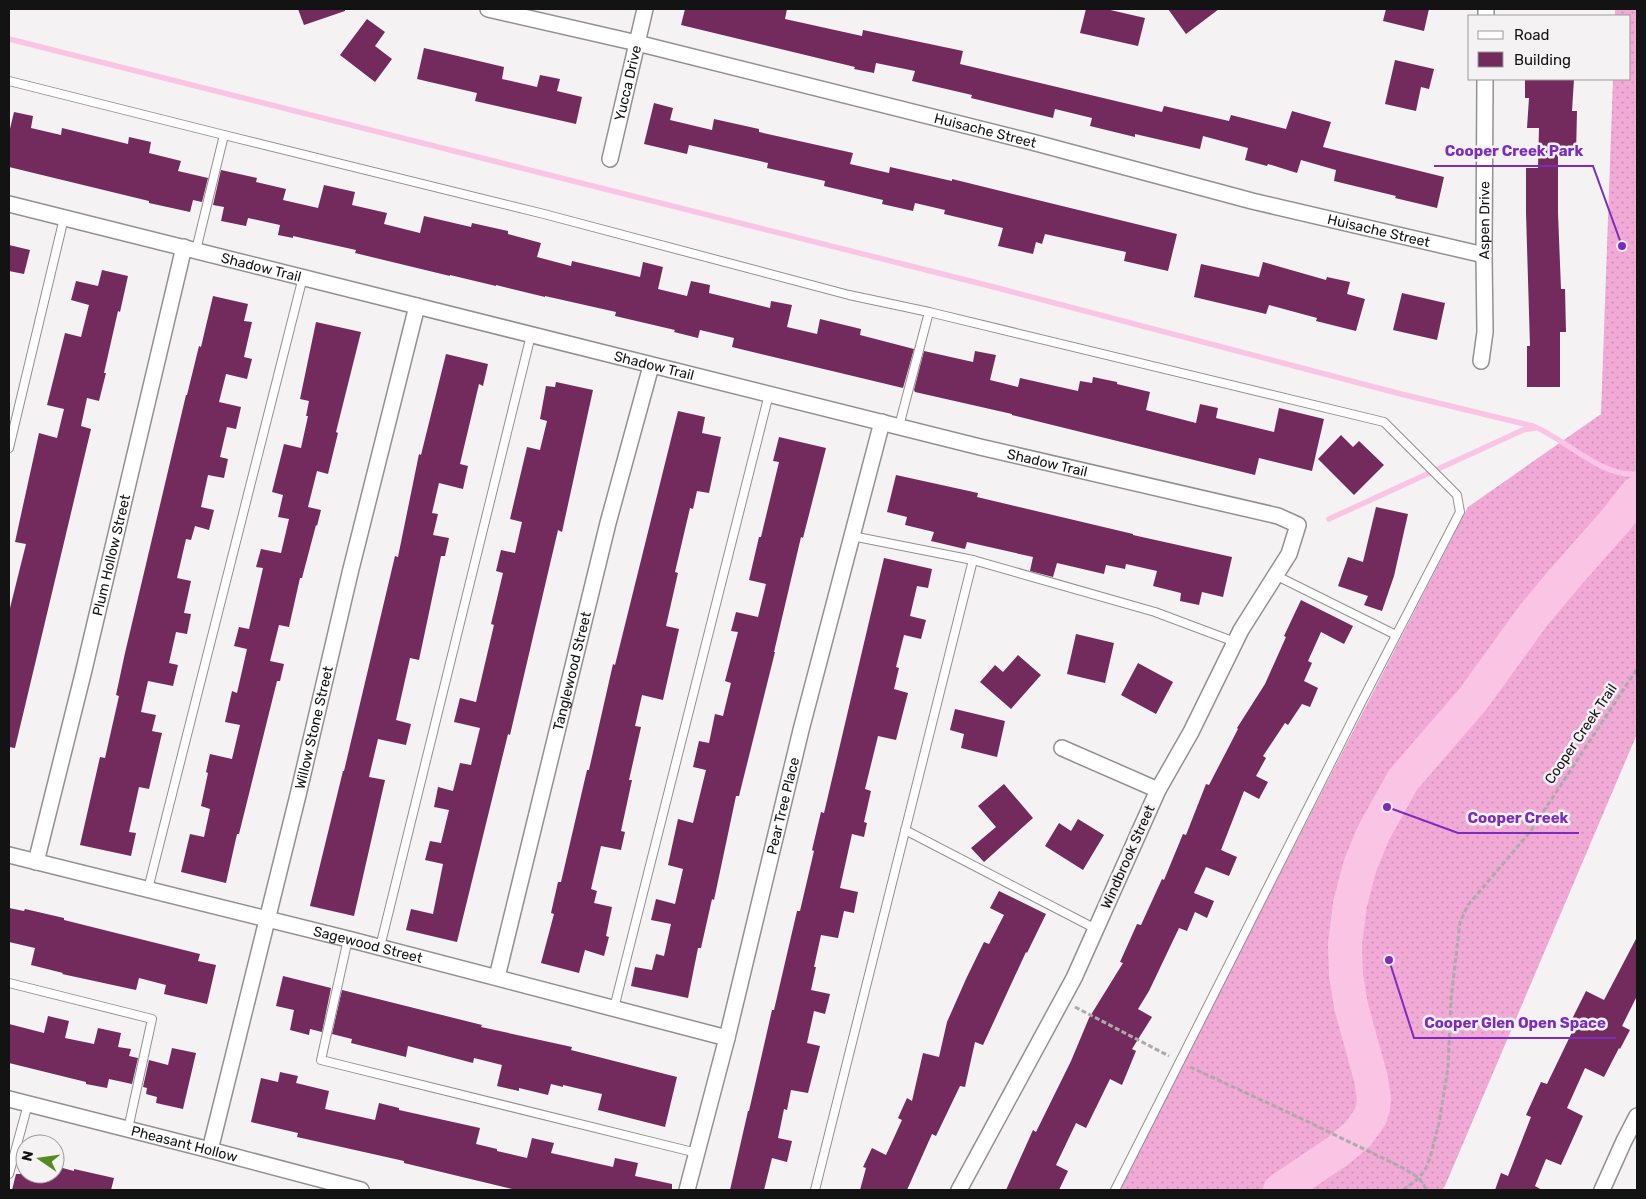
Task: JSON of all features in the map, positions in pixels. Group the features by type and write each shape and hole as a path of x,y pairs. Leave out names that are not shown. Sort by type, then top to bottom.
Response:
{"street":[{"name":"Huisache Street","path":"488,9 636,43 1022,140 1252,201 1484,255"},
{"name":"Yucca Drive","path":"610,159 645,9"},
{"name":"Aspen Drive","path":"1482,361 1485,332 1485,80"},
{"name":"Shadow Trail","path":"9,204 980,447 1278,516 1298,525"},
{"name":"Plum Hollow Street","path":"36,862 190,249"},
{"name":"Willow Stone Street","path":"210,1150 417,306"},
{"name":"Tanglewood Street","path":"497,977 608,523 651,366"},
{"name":"Pear Tree Place","path":"687,1190 727,1038 801,730 882,422"},
{"name":"Windbrook Street","path":"959,1190 1074,978 1158,790 1191,732 1241,630 1289,554 1298,525"},
{"path":"1062,748 1158,790"},
{"name":"Sagewood Street","path":"9,855 267,918 727,1038"},
{"name":"Pheasant Hollow","path":"9,1099 354,1189"},
{"path":"1602,1190 1637,1116"}],"lane":[{"path":"9,81 544,214 849,296 929,312 1384,422 1457,496 1460,512 1115,1190"},
{"path":"190,249 224,135"},
{"path":"9,448 64,218"},
{"path":"148,889 303,277"},
{"path":"899,426 929,312"},
{"path":"380,947 531,335"},
{"path":"614,1008 769,394"},
{"path":"852,536 973,560 1156,612 1235,642"},
{"path":"815,1190 973,560"},
{"path":"1275,575 1396,635"},
{"path":"905,830 1096,929"},
{"path":"348,939 322,1060 697,1153"},
{"path":"9,983 152,1019 128,1129"},
{"path":"9,1174 28,1104"}],"path":[{"name":"Cooper Creek Trail","path":"1403,1190 1419,1178 1430,1158 1448,1068 1451,999 1460,922 1464,912 1530,832 1637,669"},
{"path":"1298,1117 1403,1168 1419,1178 1428,1190"}],"shaded area":[{"path":"1615,9 1637,9 1637,734 1442,1190 1118,1190 1468,507 1601,414 1613,80 1631,80 1631,15 1615,15"}],"building":[{"path":"298,9 345,9 345,11 304,25"},
{"path":"685,9 787,9 785,19 862,36 863,30 963,51 960,64 1162,112 1164,106 1229,121 1231,115 1286,129 1292,111 1331,122 1323,147 1444,177 1437,208 1334,181 1336,170 1301,160 1297,173 1268,164 1267,166 1245,160 1248,148 1203,136 1200,149 1135,134 1135,137 1090,126 1092,118 1055,109 1053,118 971,98 972,95 912,81 915,71 876,63 874,73 681,25"},
{"path":"1086,9 1106,9 1145,18 1138,46 1080,33"},
{"path":"1168,9 1219,9 1186,34"},
{"path":"1386,9 1429,9 1424,31 1383,21"},
{"path":"367,19 385,32 375,46 392,59 375,82 340,55"},
{"path":"424,48 504,67 502,79 537,87 540,75 560,79 557,91 582,97 576,124 475,101 477,93 417,79"},
{"path":"1395,60 1434,69 1429,89 1421,87 1416,111 1385,104"},
{"path":"1525,80 1574,80 1572,111 1577,111 1576,155 1558,155 1561,289 1565,289 1566,332 1560,332 1560,387 1527,387 1527,346 1530,346 1526,168 1538,168 1539,128 1527,128 1529,98 1525,98"},
{"path":"654,103 673,108 670,120 712,130 714,119 759,129 759,132 853,153 850,164 889,173 890,167 952,181 952,179 1177,234 1168,271 1124,261 1126,252 1045,234 1042,244 1036,242 1033,254 998,246 1003,228 944,214 945,210 915,203 913,211 882,204 883,200 824,186 825,181 767,168 768,163 689,145 687,154 644,144"},
{"path":"14,112 33,116 31,128 61,135 62,128 128,144 129,137 151,142 149,153 181,161 178,171 208,178 202,202 193,200 190,212 9,167 9,133"},
{"path":"221,170 257,178 256,182 286,189 283,200 318,208 324,185 355,192 352,205 387,213 384,224 420,233 424,216 471,227 472,223 508,231 508,234 541,243 537,257 571,266 572,261 640,277 643,262 663,267 658,289 687,296 691,281 710,285 709,293 770,308 771,301 792,305 787,327 817,334 820,319 861,329 860,335 914,349 903,388 732,347 734,338 700,330 698,338 674,332 675,330 615,316 616,312 450,276 355,253 356,250 293,236 293,238 278,235 280,225 248,218 246,226 221,221 224,207 213,205"},
{"path":"9,245 30,250 24,274 9,271"},
{"path":"1263,262 1326,280 1327,277 1350,282 1347,294 1365,299 1356,331 1316,321 1317,318 1269,305 1266,314 1194,297 1201,264 1259,277"},
{"path":"102,270 128,276 120,312 118,311 99,401 87,398 81,426 91,429 15,748 9,747 9,612 26,544 15,542 39,433 57,438 64,409 47,405 65,333 81,337 89,305 71,300 76,281 98,286"},
{"path":"1402,293 1445,303 1437,340 1393,330"},
{"path":"213,296 248,304 244,321 252,322 244,357 252,359 247,379 226,374 219,402 241,407 236,429 227,427 220,457 228,459 224,478 208,475 201,507 214,510 209,530 195,526 191,540 186,539 177,578 191,581 184,613 191,614 187,634 176,632 169,663 178,665 173,686 148,681 141,712 156,715 152,731 162,733 149,789 139,787 129,832 136,833 131,856 80,845 100,757 105,758 119,696 116,695 125,653 186,395 199,346 201,347"},
{"path":"316,322 361,332 336,432 338,433 328,474 317,471 308,507 321,510 317,526 302,578 300,578 289,627 279,625 270,661 284,664 280,681 277,681 226,883 181,872 190,834 204,837 210,809 201,806 210,754 232,759 240,725 225,722 232,691 237,693 247,649 234,646 239,627 249,629 263,568 256,567 261,549 281,553 289,519 278,517 283,495 272,492 284,444 301,448 308,416 306,416 309,401 300,399"},
{"path":"924,351 973,362 975,351 996,355 990,380 1018,387 1020,378 1078,391 1080,381 1092,383 1093,377 1117,382 1117,384 1150,392 1146,410 1196,423 1200,404 1218,408 1216,418 1274,432 1279,408 1324,419 1312,471 1259,458 1255,475 1012,414 915,392"},
{"path":"446,354 488,364 483,386 479,384 460,464 468,466 463,489 439,483 432,513 438,514 433,535 449,538 445,556 441,556 419,660 410,658 396,720 411,724 406,745 378,739 369,777 385,780 354,916 310,906 395,556 398,557 419,454 421,455"},
{"path":"556,382 593,390 562,532 558,530 510,735 508,734 457,942 406,930 411,909 433,914 443,864 425,860 430,841 441,843 449,810 434,807 438,787 453,791 460,763 471,765 480,728 454,722 460,698 476,702 494,625 491,624 503,573 496,571 501,550 515,553 522,522 510,519 527,447 540,450 547,421 540,419 546,386 555,387"},
{"path":"678,411 705,417 702,433 721,437 709,493 697,491 693,509 690,508 675,572 678,573 666,626 679,629 663,700 642,695 635,726 641,727 629,780 632,780 621,831 625,832 621,850 601,846 591,889 597,891 594,903 612,907 606,936 609,937 604,956 585,950 579,973 541,963 554,914 551,913 558,882 561,882 613,664 615,665"},
{"path":"1341,435 1353,447 1359,441 1384,465 1354,495 1318,459"},
{"path":"779,437 826,448 803,538 801,537 739,796 736,796 714,900 712,899 701,948 698,948 688,998 631,986 635,967 652,970 656,954 664,956 671,924 651,920 656,899 675,904 683,869 668,865 678,819 693,823 706,770 693,767 699,741 709,743 715,714 723,716 731,683 725,681 738,632 731,631 736,612 758,617 766,584 749,580 779,462 773,461"},
{"path":"896,475 978,493 977,497 1232,557 1223,597 1202,592 1199,605 1180,601 1181,593 1153,586 1157,571 1126,564 1125,569 1106,565 1104,574 1057,563 1053,577 1030,571 1033,557 967,542 965,549 931,541 934,532 905,525 907,517 887,512"},
{"path":"1376,507 1408,514 1394,576 1382,611 1364,605 1368,596 1338,586 1348,557 1363,562"},
{"path":"884,558 932,569 928,588 917,586 910,616 926,620 921,639 904,635 896,667 899,668 894,689 908,693 896,740 878,736 865,789 871,791 864,822 867,823 864,837 852,834 840,888 858,892 854,913 844,911 838,938 821,935 811,990 830,994 825,1014 814,1011 807,1043 820,1046 808,1093 791,1090 787,1110 784,1109 778,1138 792,1141 787,1162 772,1158 764,1190 730,1190 772,1010 774,1010 797,911 800,911 821,812 824,813"},
{"path":"1301,600 1353,626 1344,644 1321,632 1308,661 1312,663 1304,681 1318,688 1310,707 1302,704 1288,725 1285,723 1263,756 1266,758 1256,776 1268,782 1259,799 1244,791 1221,850 1237,857 1229,876 1206,867 1194,893 1214,901 1207,918 1195,912 1187,931 1179,928 1149,991 1138,1009 1152,1017 1132,1049 1136,1051 1122,1085 1110,1079 1086,1128 1076,1123 1056,1165 1068,1171 1059,1190 1006,1190 1033,1130 1036,1132 1071,1061 1089,1018 1123,963 1120,962 1137,924 1141,925 1162,879 1164,880 1183,834 1186,835 1206,784 1209,785 1237,728 1265,684"},
{"path":"1076,634 1114,643 1105,683 1067,674"},
{"path":"1018,655 1041,675 1011,709 980,682 995,665 1003,672"},
{"path":"1138,663 1173,682 1156,714 1121,695"},
{"path":"955,709 1005,721 997,757 961,748 964,734 950,730"},
{"path":"1004,784 1033,818 984,862 971,848 996,827 978,806"},
{"path":"1078,819 1104,835 1083,870 1045,846 1059,823 1071,831"},
{"path":"999,891 1046,914 1026,952 983,1045 975,1042 965,1087 960,1086 936,1136 932,1134 907,1190 860,1190 866,1168 863,1167 872,1148 886,1155 902,1120 898,1118 907,1098 912,1101 923,1053 939,1057 947,1022 966,979 984,942 989,944 1004,915 990,908"},
{"path":"9,908 24,911 25,909 64,918 64,920 200,954 198,961 216,965 207,1004 164,994 166,985 139,978 136,990 62,974 31,965 35,948 9,942"},
{"path":"1637,937 1637,996 1622,1026 1630,1030 1604,1077 1585,1068 1567,1108 1583,1116 1561,1165 1546,1159 1535,1186 1542,1190 1495,1190 1501,1173 1508,1176 1531,1117 1526,1115 1541,1082 1547,1084 1575,1026 1570,1023 1586,991 1604,1000"},
{"path":"283,976 331,988 322,1032 310,1029 309,1035 290,1030 294,1010 276,1006"},
{"path":"342,990 482,1025 481,1027 572,1047 571,1050 677,1077 665,1127 598,1110 602,1094 551,1084 548,1095 519,1088 519,1091 497,1086 502,1065 474,1058 473,1063 408,1046 406,1057 351,1043 352,1039 332,1034"},
{"path":"48,1016 69,1021 65,1038 94,1044 98,1028 121,1033 118,1047 131,1049 129,1056 138,1058 132,1084 109,1079 107,1088 9,1063 9,1024 44,1033"},
{"path":"172,1048 196,1053 183,1109 156,1103 157,1097 146,1094 147,1088 143,1087 149,1060 168,1065"},
{"path":"280,1072 298,1076 296,1083 329,1091 325,1109 375,1120 379,1103 399,1108 399,1110 480,1128 476,1144 527,1158 532,1138 554,1143 551,1153 613,1167 615,1158 638,1163 635,1176 672,1184 672,1190 516,1190 404,1163 404,1161 297,1137 298,1133 251,1122 261,1078 278,1082"},
{"path":"65,1169 114,1178 111,1190 12,1190 15,1178 15,1184 65,1184"}],"waterway":[{"path":"9,39 990,286 1401,394 1533,426 1558,439 1597,464 1610,470 1637,474"},
{"path":"1329,519 1523,430 1535,428"},
{"path":"1280,1190 1338,1151 1358,1134 1370,1117 1373,1108 1374,1099 1371,1079 1351,1006 1346,975 1345,944 1350,904 1360,866 1373,834 1403,780 1473,699 1533,616 1637,493"}],"place":[{"name":"Cooper Creek Park","path":"1622,246"},
{"name":"Cooper Creek","path":"1387,807"},
{"name":"Cooper Glen Open Space","path":"1389,960"}]}
